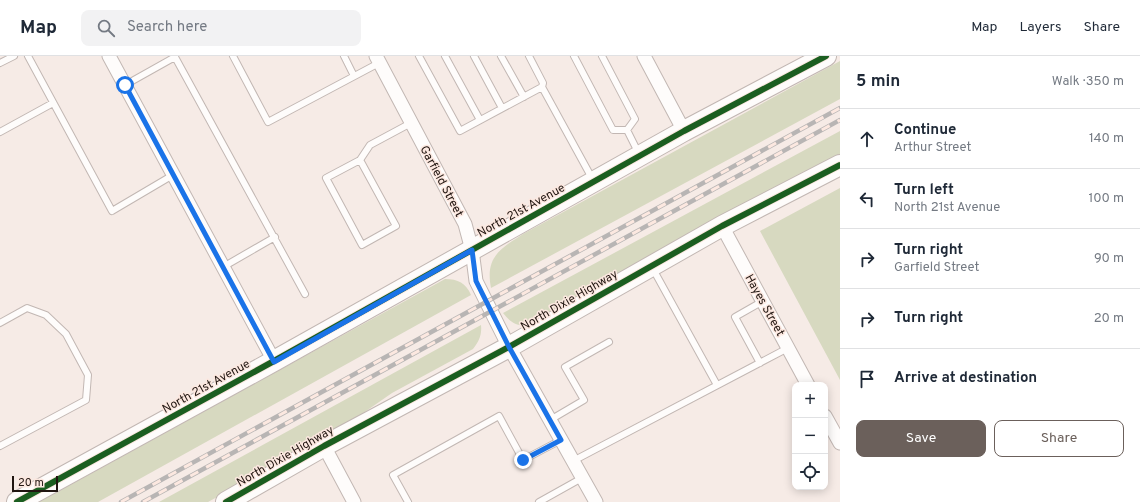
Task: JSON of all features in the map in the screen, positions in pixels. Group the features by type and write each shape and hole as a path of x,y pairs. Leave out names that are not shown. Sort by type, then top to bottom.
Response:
{"main road":[{"name":"North 21st Avenue","path":"17,502 274,362 684,131 826,56"},
{"name":"North Dixie Highway","path":"226,502 324,446 509,347 722,226 840,165"}],"street":[{"path":"109,56 274,362"},
{"path":"644,56 684,131"},
{"name":"Garfield Street","path":"378,59 464,224 472,250 476,281 509,347 596,502"},
{"name":"Hayes Street","path":"722,226 806,382"},
{"path":"826,418 840,444"},
{"path":"324,446 354,502"}],"lane":[{"path":"0,64 14,56"},
{"path":"28,56 112,211 173,175"},
{"path":"233,56 268,122 354,76 378,59"},
{"path":"344,56 354,76"},
{"path":"419,56 460,131 542,87"},
{"path":"445,56 480,120"},
{"path":"474,56 502,108"},
{"path":"501,56 524,97"},
{"path":"528,56 543,83 542,87 594,181"},
{"path":"574,56 613,130 627,130"},
{"path":"602,56 635,119 627,130"},
{"path":"125,85 176,57 305,294"},
{"path":"0,132 53,103"},
{"path":"360,160 396,226 362,245 326,178 360,160 370,145 411,123"},
{"path":"627,130 640,156"},
{"path":"223,267 274,237"},
{"path":"651,266 717,385"},
{"path":"760,363 735,317 763,301"},
{"path":"0,323 26,308 46,314 66,334 88,375 86,400 0,446"},
{"path":"550,420 584,400 565,367 609,342"},
{"path":"573,461 788,348"},
{"path":"408,502 393,474 499,416 523,460 561,440"},
{"path":"540,502 582,478"}],"green space":[{"path":"840,61 840,99 491,288 490,269 492,261 507,244"},
{"path":"840,131 840,154 529,325 514,323 503,313"},
{"path":"840,188 840,380 760,231"},
{"path":"445,279 461,282 467,287 471,295 98,502 39,502"},
{"path":"481,325 480,338 473,349 392,393 336,432 208,502 159,502"}],"railway":[{"path":"121,502 840,108"},
{"path":"143,502 840,120"}],"cycle path":[{"path":"17,502 274,361 684,131 826,56"},
{"path":"226,502 324,446 509,347 722,226 840,165"}],"route":[{"path":"125,85 274,362 472,250 476,281 509,347 561,440 523,460"}]}
